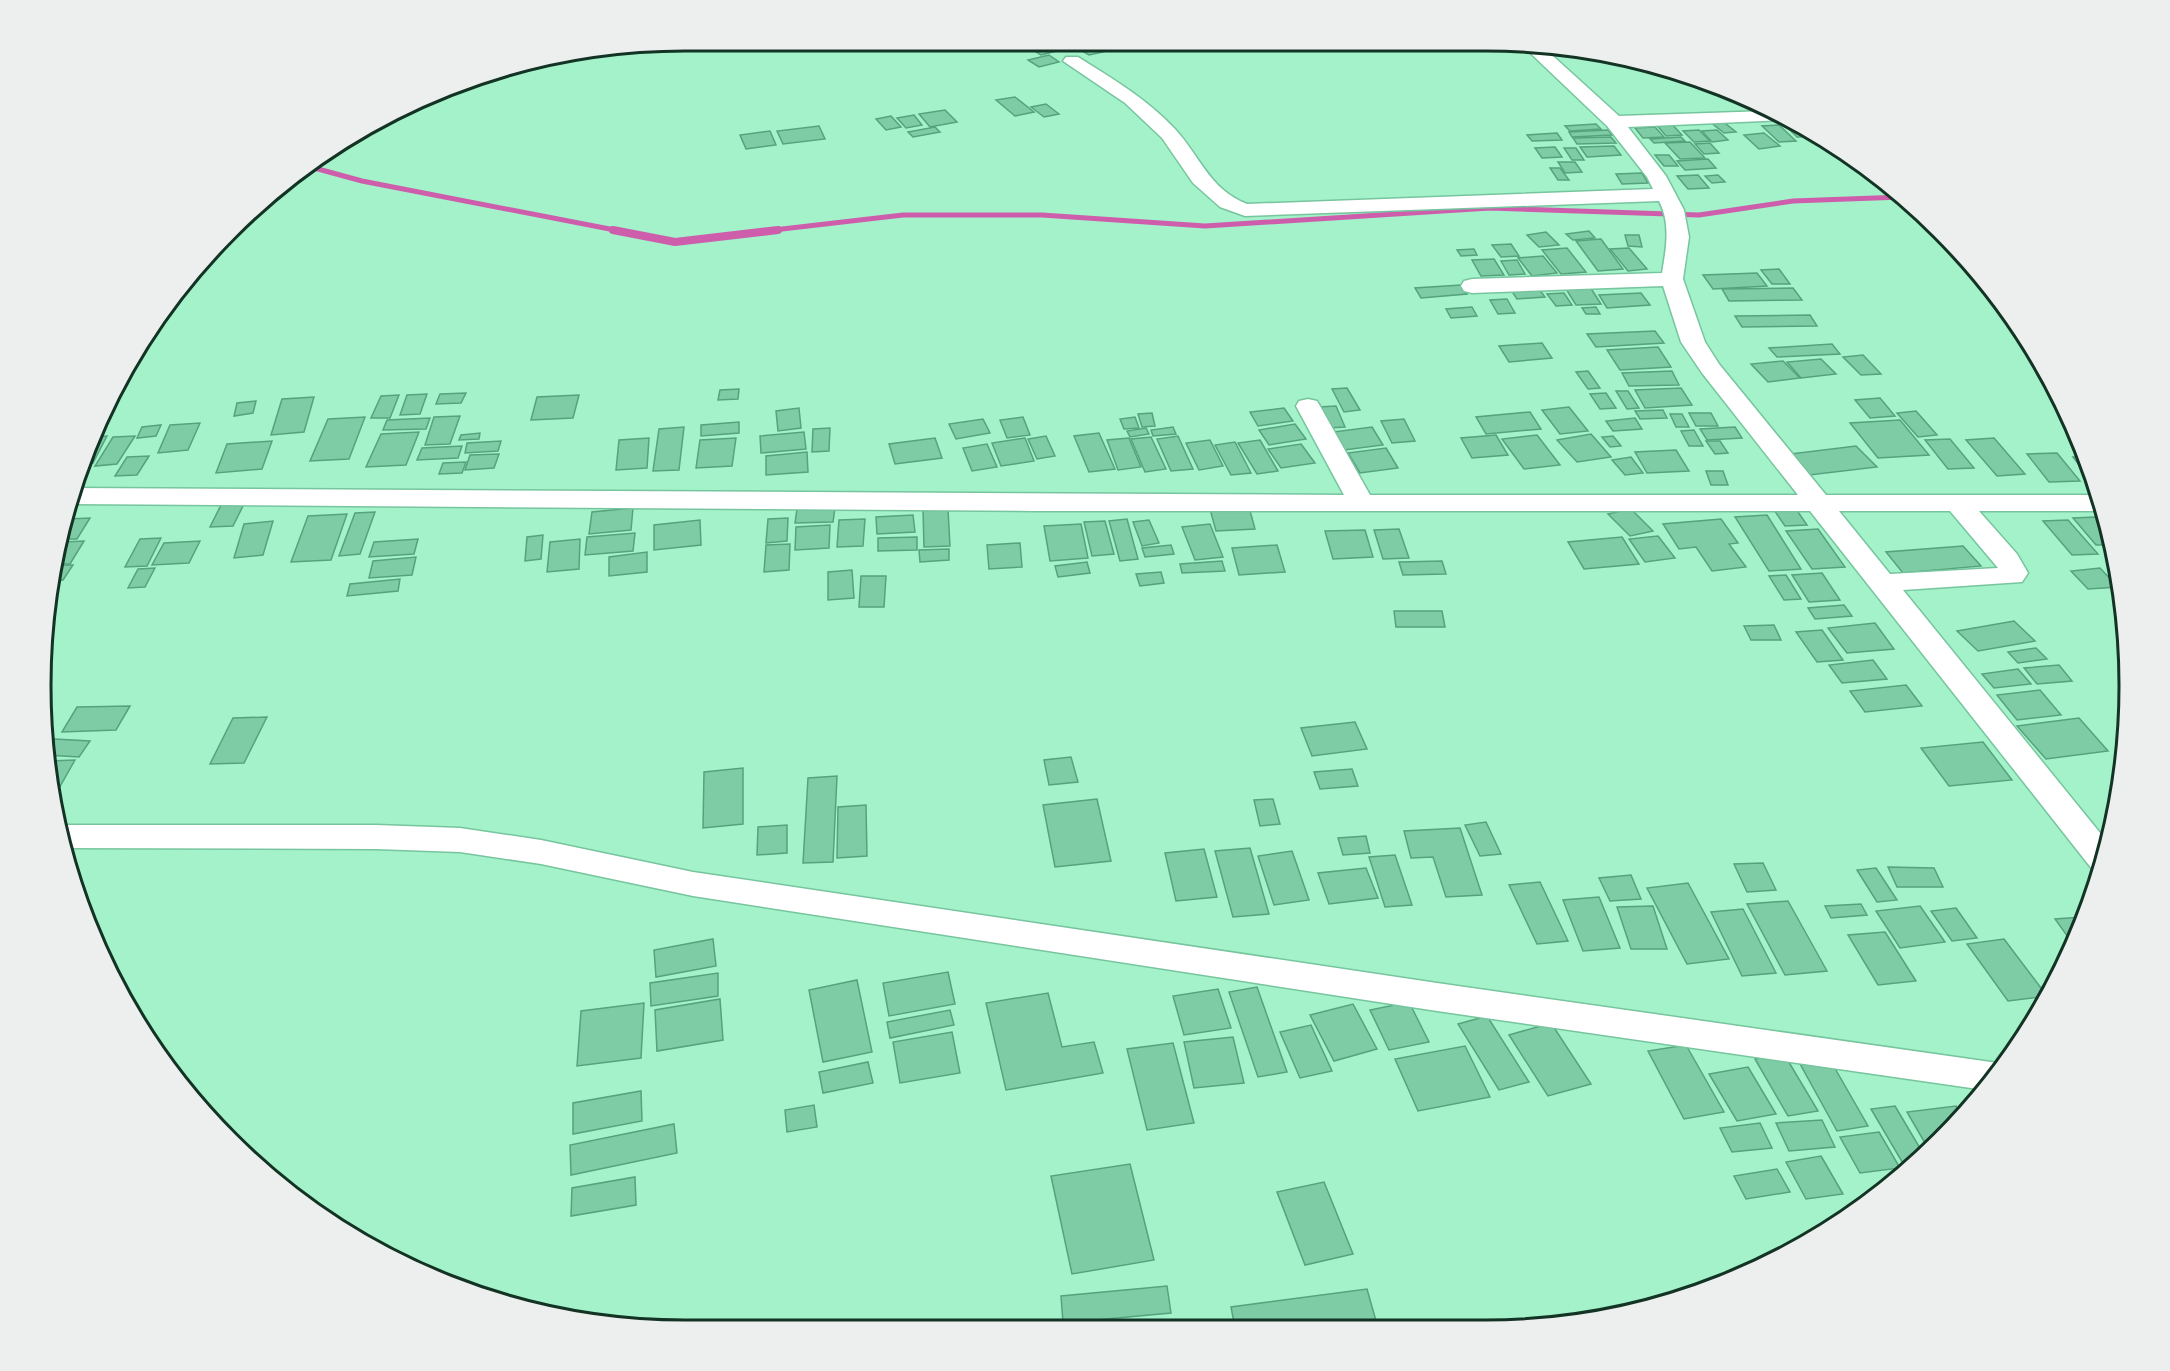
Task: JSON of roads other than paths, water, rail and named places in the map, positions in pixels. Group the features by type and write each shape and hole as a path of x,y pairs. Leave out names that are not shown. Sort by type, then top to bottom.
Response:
{"street":[{"path":"1540,53 1614,122 1656,176 1671,208 1678,237 1672,279 1685,320 1700,353 1752,423 2096,852"},
{"path":"1072,60 1132,99 1169,134 1193,170 1208,187 1227,203 1245,210 1671,208"},
{"path":"1614,122 1766,116"},
{"path":"1472,286 1672,279"},
{"path":"1308,406 1361,502"},
{"path":"81,496 1036,503 2091,502"},
{"path":"1881,583 2012,576 2014,573 2012,567 1958,502"},
{"path":"70,837 376,837 460,840 541,852 705,885 1437,997 1985,1075"}],"waterway":[{"path":"318,169 362,181 620,231"},
{"path":"765,231 903,215 1042,215 1205,226 1490,208 1699,215 1793,201 1890,197"},
{"path":"613,230 675,242 778,230"}]}
